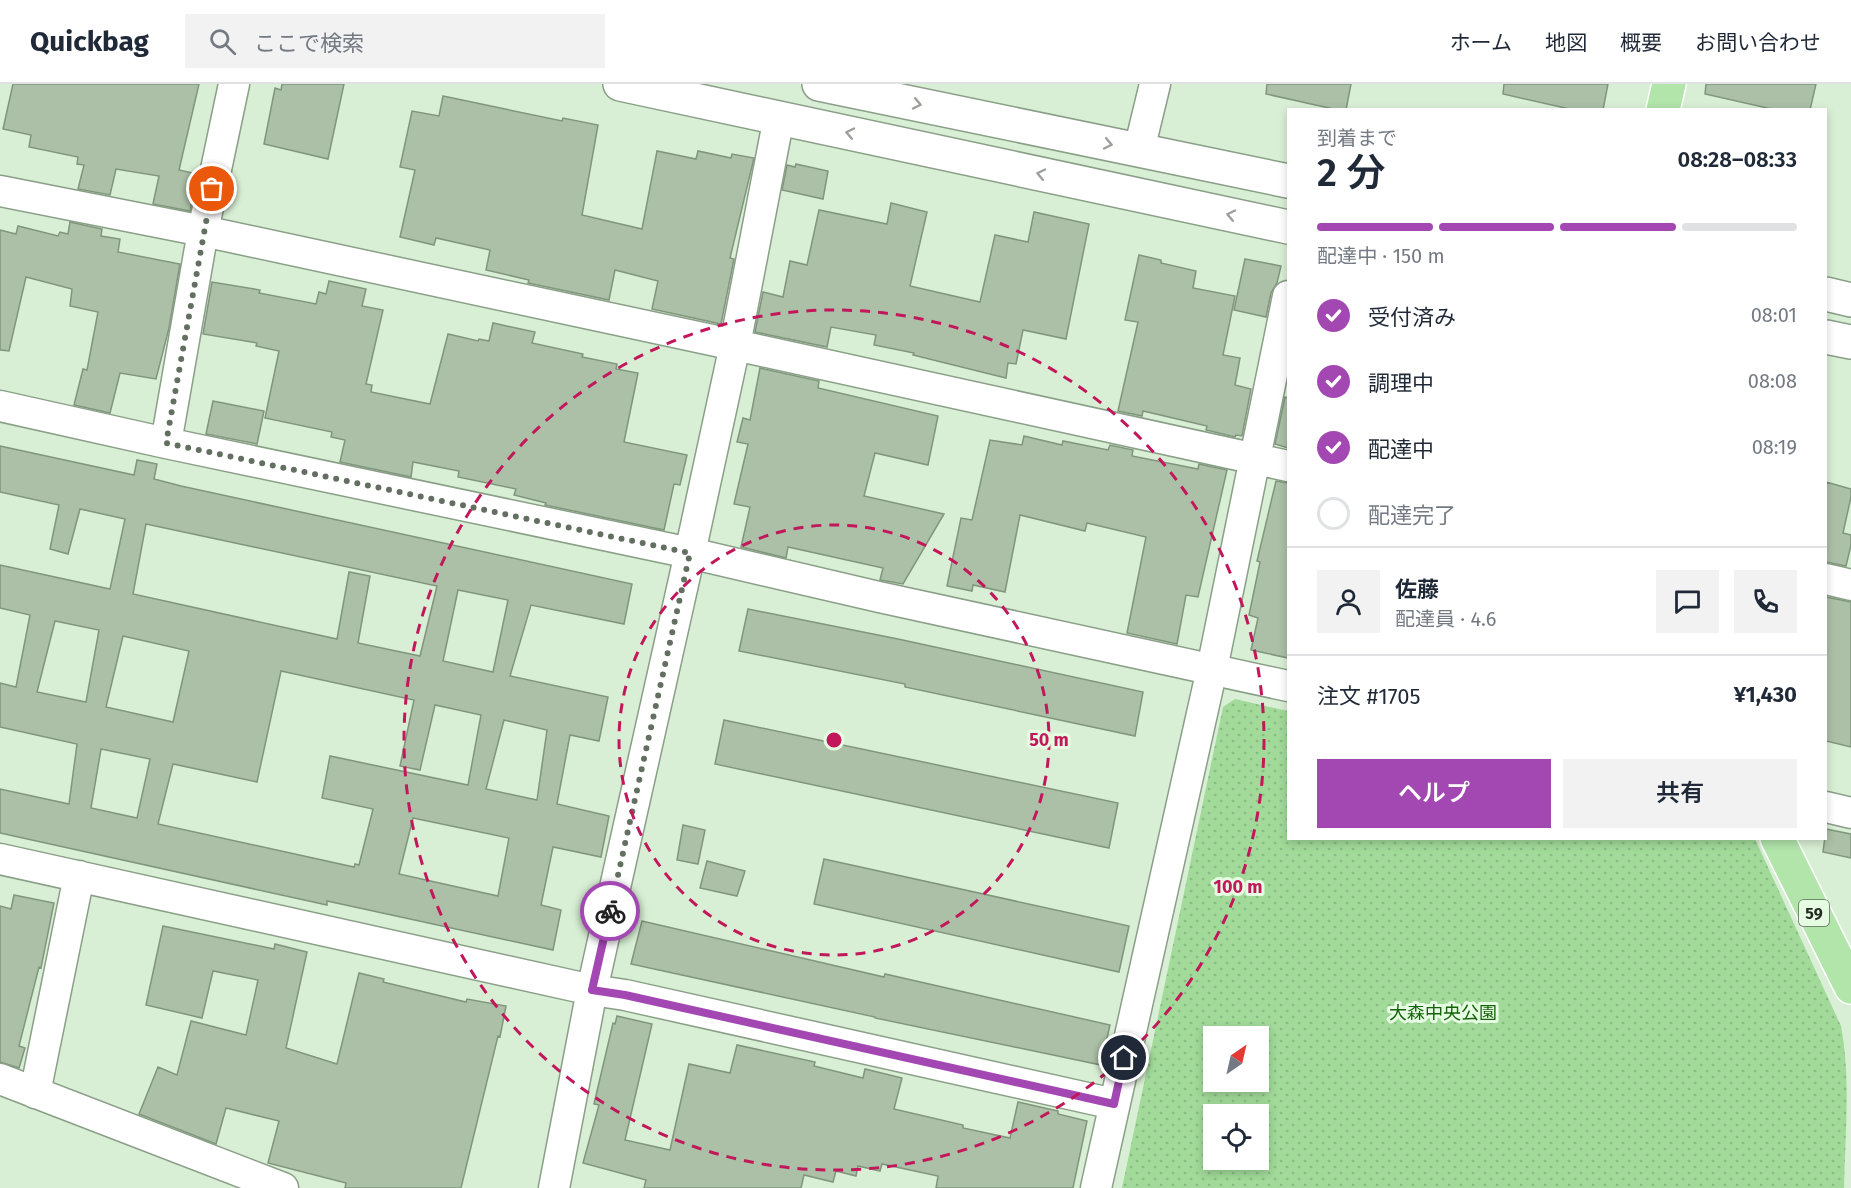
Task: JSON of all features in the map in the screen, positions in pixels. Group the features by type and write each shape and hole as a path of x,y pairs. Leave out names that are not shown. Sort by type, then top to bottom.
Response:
{"main road":[{"path":"1663,108 1669,84"},
{"name":"59","path":"1778,840 1851,987"}],"street":[{"path":"166,443 203,231 234,84"},
{"path":"620,84 1287,228"},
{"path":"819,84 1287,181"},
{"path":"1139,150 1155,84"},
{"path":"554,1188 592,990 735,345 779,117"},
{"path":"0,191 203,231 1287,466"},
{"path":"1827,294 1851,300"},
{"path":"1096,1188 1212,669 1287,302"},
{"path":"1827,337 1851,342"},
{"path":"0,406 690,553 879,597 1287,686"},
{"path":"1827,579 1851,585"},
{"path":"1827,807 1851,813"},
{"path":"0,858 1114,1104"},
{"path":"35,1093 79,876"},
{"path":"0,1079 283,1188"}],"green space":[{"name":"大森中央公園","path":"1235,699 1287,711 1287,840 1755,840 1841,1026 1847,1087 1844,1188 1122,1188 1223,707"}],"building":[{"path":"13,84 199,84 179,170 197,174 190,211 153,204 159,176 116,169 110,195 78,189 84,165 77,164 78,157 29,147 31,135 3,129"},
{"path":"282,84 344,84 328,159 264,144 275,88 281,90"},
{"path":"1267,84 1351,84 1346,108 1329,108 1266,94"},
{"path":"1504,84 1608,84 1603,108 1565,108 1503,94"},
{"path":"1706,84 1816,84 1810,108 1767,108 1705,94"},
{"path":"443,96 562,121 563,118 598,125 582,215 642,229 657,151 696,159 698,151 731,158 732,154 754,158 730,258 734,259 721,324 652,309 658,281 615,270 609,300 528,283 529,280 486,270 490,250 436,238 434,245 400,237 415,170 400,167 412,111 439,116"},
{"path":"796,164 828,171 823,199 782,190 787,165 795,167"},
{"path":"891,203 927,212 910,286 980,302 995,235 1028,242 1034,212 1089,224 1066,339 1023,330 1016,364 1008,363 1006,378 913,355 914,353 874,345 876,335 831,327 827,347 755,332 763,292 783,297 790,261 807,265 819,210 887,224"},
{"path":"70,222 102,229 101,236 120,239 118,252 180,264 169,328 156,379 120,373 110,413 74,405 83,369 87,370 98,312 70,306 72,289 26,277 9,351 0,350 0,230 16,234 18,226 58,236 60,232 68,234"},
{"path":"1139,255 1196,271 1193,288 1235,296 1223,355 1240,358 1235,385 1251,389 1242,436 1236,435 1235,437 1206,430 1207,426 1143,411 1142,416 1118,411 1138,322 1125,320"},
{"path":"1245,259 1281,266 1277,283 1271,293 1266,317 1234,310"},
{"path":"329,281 366,289 362,306 383,310 366,384 372,385 371,392 430,404 448,334 478,341 479,339 489,341 493,323 535,332 532,343 583,354 582,357 617,364 616,369 638,373 624,442 687,455 680,485 674,484 664,530 545,505 546,503 514,495 516,489 458,477 459,471 413,462 411,477 340,462 345,440 331,437 332,432 265,418 279,351 256,346 257,343 203,334 212,282 260,290 259,293 316,304 319,292 326,294"},
{"path":"760,368 819,381 818,388 938,416 928,465 875,453 864,496 944,514 903,584 880,580 883,568 788,547 786,558 741,547 750,507 734,504 748,444 737,442 743,418 750,420"},
{"path":"1285,397 1287,398 1287,448 1275,444"},
{"path":"213,401 264,411 257,444 206,434"},
{"path":"1024,436 1062,445 1063,441 1108,450 1110,445 1133,450 1132,456 1198,469 1199,464 1227,470 1198,597 1186,595 1177,644 1127,633 1146,537 1087,523 1085,531 1020,515 1005,592 973,585 972,591 947,586 961,518 972,520 990,440 1022,445"},
{"path":"0,446 134,475 137,460 157,464 154,479 181,486 632,584 624,624 531,605 510,676 608,697 599,741 570,735 557,804 609,816 601,857 553,847 541,905 561,910 553,950 327,901 327,905 0,833 0,789 69,804 77,744 0,727 0,683 16,687 30,615 0,608 0,565 110,589 125,519 80,509 68,554 50,549 59,505 0,492","holes":["146,524 437,586 420,656 358,643 370,576 349,572 337,639 133,594","458,590 508,600 493,672 443,661","55,621 99,630 86,702 37,692","123,636 189,651 173,722 106,707","281,671 414,700 400,766 420,770 435,705 481,715 468,785 330,756 322,798 373,809 359,865 355,864 354,867 158,824 173,764 257,782","504,720 547,730 537,800 486,789","101,749 150,759 137,818 91,808","413,818 509,838 498,896 399,874"]},
{"path":"1276,481 1287,483 1287,658 1251,650 1258,618 1249,615 1260,562 1257,561"},
{"path":"1827,482 1851,489 1843,533 1851,535 1846,566 1827,562"},
{"path":"1827,597 1851,602 1851,747 1827,741"},
{"path":"748,609 1143,692 1135,736 905,687 905,684 739,651"},
{"path":"724,720 1118,803 1109,848 715,764"},
{"path":"683,825 705,830 698,864 677,860"},
{"path":"1827,829 1851,834 1851,858 1823,852 1825,840 1827,840"},
{"path":"824,859 1129,926 1119,972 814,904"},
{"path":"707,861 745,871 737,896 700,888"},
{"path":"14,895 54,903 41,968 39,967 19,1046 25,1048 19,1068 0,1062 0,906 11,909"},
{"path":"642,921 884,977 885,974 1110,1025 1101,1065 631,964"},
{"path":"163,926 274,949 275,944 307,952 286,1048 337,1064 359,973 384,979 383,982 466,1002 467,999 506,1006 461,1188 345,1188 346,1183 268,1163 279,1121 226,1108 216,1144 139,1114 158,1067 177,1075 191,1021 246,1035 258,980 213,971 202,1018 146,1005"},
{"path":"617,1016 652,1024 625,1140 670,1150 689,1064 730,1073 737,1045 815,1062 814,1066 863,1078 865,1069 902,1078 894,1109 963,1125 963,1128 1010,1138 1018,1102 1058,1111 1058,1114 1087,1121 1073,1188 936,1188 938,1176 882,1164 880,1171 858,1166 856,1176 836,1171 833,1182 804,1175 801,1188 644,1188 646,1180 583,1163 599,1105 594,1104 613,1023 615,1024"}],"way so far":[{"path":"212,189 166,443 690,553 610,911"}],"route":[{"path":"610,911 592,990 625,995 1114,1104 1124,1058"}]}
